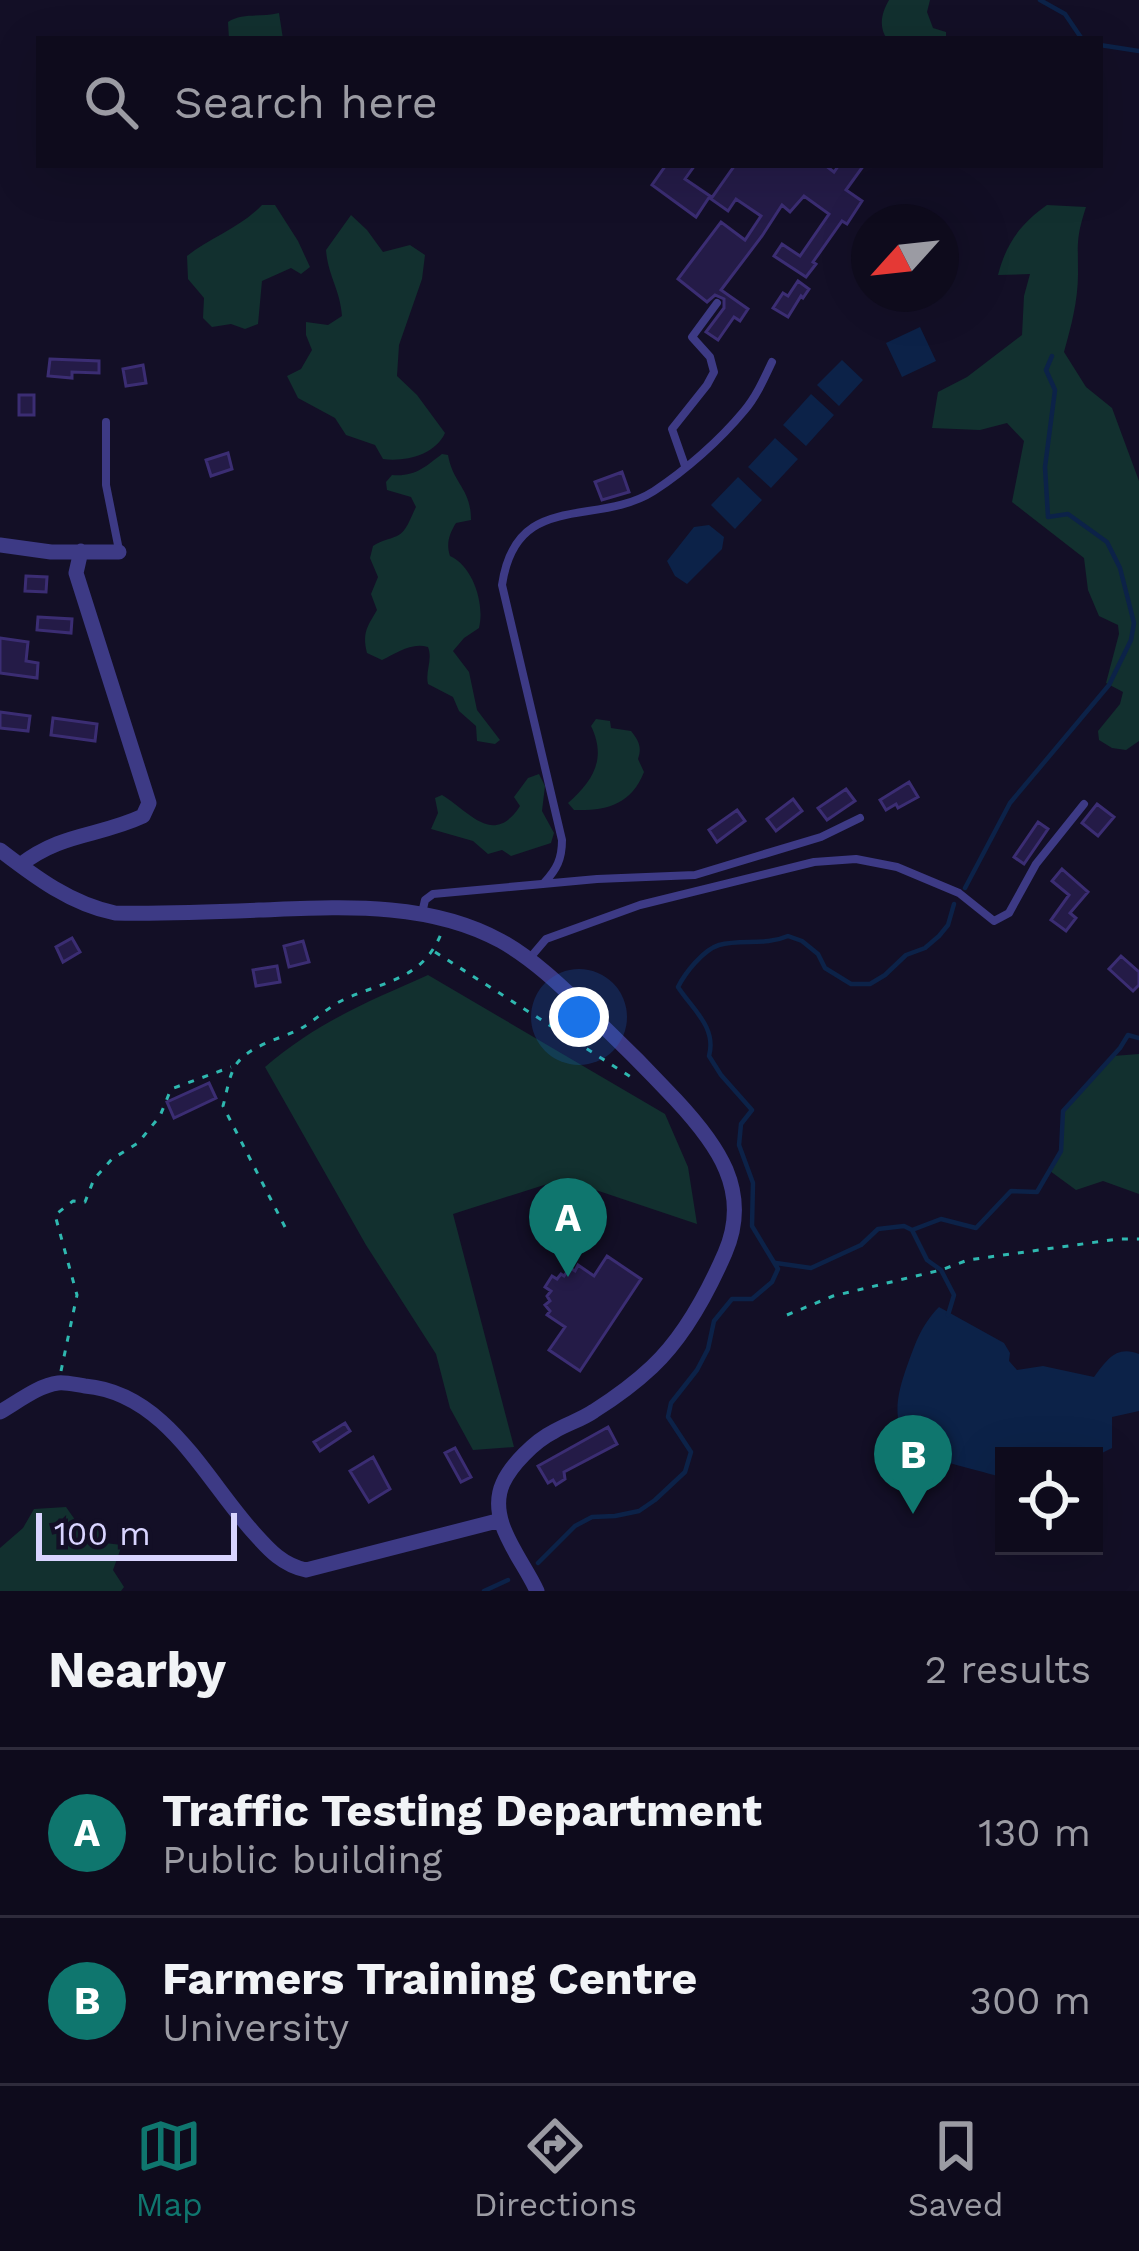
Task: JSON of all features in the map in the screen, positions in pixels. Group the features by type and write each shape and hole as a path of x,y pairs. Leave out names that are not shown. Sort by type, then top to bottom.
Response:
{"street":[{"path":"0,544 51,552 119,552"},
{"path":"20,866 63,840 127,824 143,816 149,803 76,573 81,550"},
{"path":"0,850 73,900 115,913 367,908 422,914 500,940 529,959 635,1057 716,1148 728,1174 736,1214 728,1248 711,1283 672,1344 651,1368 592,1413 547,1435 507,1473 497,1500 501,1520 537,1591"},
{"path":"0,1412 55,1383 126,1394 153,1412 236,1513 274,1555 292,1567 325,1567 501,1520"}],"lane":[{"path":"685,466 672,429 714,372 710,357 692,337 717,303"},
{"path":"544,883 562,855 562,840 502,585 506,561 531,527 651,493 746,408 772,362"},
{"path":"106,422 106,485 119,552"},
{"path":"529,959 546,939 640,905 814,862 856,859 897,867 958,893 994,921 1009,914 1036,864 1084,804"},
{"path":"422,914 425,900 433,894 694,875 820,837 860,818"}],"path":[{"path":"55,1383 77,1295 55,1215 73,1201 86,1202 94,1179 138,1143 160,1116 171,1089 233,1066 246,1053 305,1027 340,1001 419,967 434,951 446,920"},
{"path":"434,951 650,1089"},
{"path":"233,1066 223,1106 285,1227"},
{"path":"787,1315 833,1296 968,1260 1139,1239"}],"green space":[{"path":"889,0 930,0 927,12 933,28 946,36 886,36 884,9"},
{"path":"279,13 283,36 229,36 228,22"},
{"path":"262,205 275,205 310,267 301,274 291,268 262,281 258,324 245,329 231,324 212,327 203,318 204,298 188,279 187,256"},
{"path":"1047,205 1086,207 1078,240 1075,304 1064,352 1086,387 1112,408 1139,481 1139,741 1126,750 1099,740 1098,731 1120,704 1123,692 1106,683 1118,625 1099,616 1088,590 1084,558 1012,502 1024,441 1007,423 980,430 932,428 938,392 967,377 1022,335 1030,274 998,275 1015,236"},
{"path":"351,215 383,252 410,245 425,255 422,279 399,345 397,376 445,433 427,452 410,458 383,459 375,445 346,435 335,418 298,398 287,376 301,369 312,350 306,322 328,325 342,316 326,250"},
{"path":"442,454 448,455 465,493 471,520 456,523 449,552 471,577 480,608 479,628 453,651 469,672 477,710 500,740 495,744 477,741 476,726 459,711 453,697 428,684 428,647 410,647 382,660 367,653 366,630 377,610 371,594 378,577 370,558 373,546 400,534 416,507 411,497 387,490 386,482 392,475 419,470"},
{"path":"596,719 610,721 611,728 631,731 639,744 638,759 644,772 632,792 616,804 574,810 568,803 595,769 598,749 591,726"},
{"path":"539,774 545,786 542,811 554,833 551,843 511,856 502,850 488,854 473,841 431,829 438,813 435,798 442,795 481,822 500,824 520,806 514,797 528,778"},
{"path":"428,975 665,1114 688,1167 697,1224 563,1179 453,1214 514,1447 473,1450 450,1408 436,1354 366,1245 265,1067 323,1026"},
{"path":"1139,1054 1139,1194 1103,1181 1076,1190 1050,1171 1061,1150 1063,1111 1113,1056"},
{"path":"66,1507 78,1524 105,1525 96,1542 122,1545 113,1570 124,1587 121,1591 0,1591 0,1548 23,1528 34,1509"}],"water":[{"path":"920,327 936,361 902,377 886,343"},
{"path":"842,360 863,380 839,406 817,385"},
{"path":"811,394 834,415 806,446 783,425"},
{"path":"775,438 798,459 771,488 748,467"},
{"path":"738,477 762,500 735,529 711,505"},
{"path":"709,525 724,537 722,549 687,584 675,576 667,561 694,527"},
{"path":"939,1307 1004,1343 1017,1370 1043,1366 1094,1377 1118,1353 1139,1354 1139,1411 1112,1417 1112,1448 1103,1452 1103,1447 995,1447 995,1475 937,1458 906,1438 899,1422 898,1400 905,1372 927,1322"}],"building":[{"path":"664,168 693,168 685,179 710,196 696,217 652,185"},
{"path":"733,168 829,168 834,172 862,168 846,190 862,201 851,204 851,218 847,224 842,221 806,277 774,256 782,244 800,256 829,214 804,196 790,212 782,205 721,290 748,309 740,321 734,317 718,340 706,332 724,308 724,299 715,295 707,302 678,279 721,222 745,240 761,216 736,199 728,211 711,199"},
{"path":"798,281 809,289 788,317 773,308"},
{"path":"50,359 99,361 99,373 48,376"},
{"path":"143,365 146,383 126,386 123,369"},
{"path":"19,395 34,395 34,415 19,415"},
{"path":"228,453 232,469 211,476 206,460"},
{"path":"622,472 629,492 602,500 595,482"},
{"path":"26,576 47,577 46,592 25,591"},
{"path":"38,617 72,619 71,633 37,630"},
{"path":"0,638 28,642 26,661 38,663 37,678 0,673"},
{"path":"0,712 30,716 28,731 0,728"},
{"path":"53,718 97,724 95,741 51,735"},
{"path":"909,782 918,797 886,810 880,800"},
{"path":"846,789 855,801 827,820 818,808"},
{"path":"793,799 802,811 776,831 767,819"},
{"path":"1097,804 1114,817 1098,836 1082,823"},
{"path":"737,810 745,821 717,842 709,830"},
{"path":"1038,822 1048,829 1024,864 1014,857"},
{"path":"1062,869 1088,892 1070,913 1076,918 1066,931 1051,920 1069,895 1052,881"},
{"path":"72,938 80,952 63,962 56,947"},
{"path":"303,941 309,962 289,967 284,946"},
{"path":"1121,956 1139,972 1139,985 1133,991 1109,969"},
{"path":"277,966 280,982 256,986 253,970"},
{"path":"209,1083 216,1098 174,1118 167,1102"},
{"path":"607,1256 641,1279 580,1371 549,1350 565,1327 547,1315 550,1311 545,1305 551,1291 545,1287 552,1276 557,1279 578,1265 594,1276"},
{"path":"345,1423 350,1431 320,1451 314,1442"},
{"path":"608,1427 617,1444 564,1472 565,1479 556,1485 553,1480 548,1483 538,1466"},
{"path":"455,1448 471,1477 461,1482 445,1453"},
{"path":"373,1457 390,1489 369,1502 350,1471"}],"waterway":[{"path":"1040,0 1065,14 1080,36"},
{"path":"1103,45 1139,51"},
{"path":"965,888 1010,803 1109,685 1134,623 1120,568 1107,542 1068,514 1048,517 1045,467 1055,390 1046,370 1052,356"},
{"path":"538,1563 575,1526 592,1517 639,1511 685,1472 691,1452 668,1417 671,1403 697,1370 714,1321 732,1299 752,1299 772,1282 778,1269 752,1226 753,1183 739,1145 741,1124 752,1110 709,1056 710,1036 678,987 681,981 701,957 719,945 788,936 802,941 818,954 825,968 851,984 870,984 939,936 954,904"},
{"path":"776,1263 811,1268 861,1245 878,1229 904,1226 912,1230 941,1219 976,1228 1011,1191 1037,1192 1061,1151 1063,1111 1128,1035 1139,1038"},
{"path":"912,1230 927,1260 941,1270 954,1295 948,1315"},
{"path":"484,1591 508,1580"}],"place":[{"name":"Traffic Testing Department","path":"568,1277"},
{"name":"Farmers Training Centre","path":"913,1514"}]}
